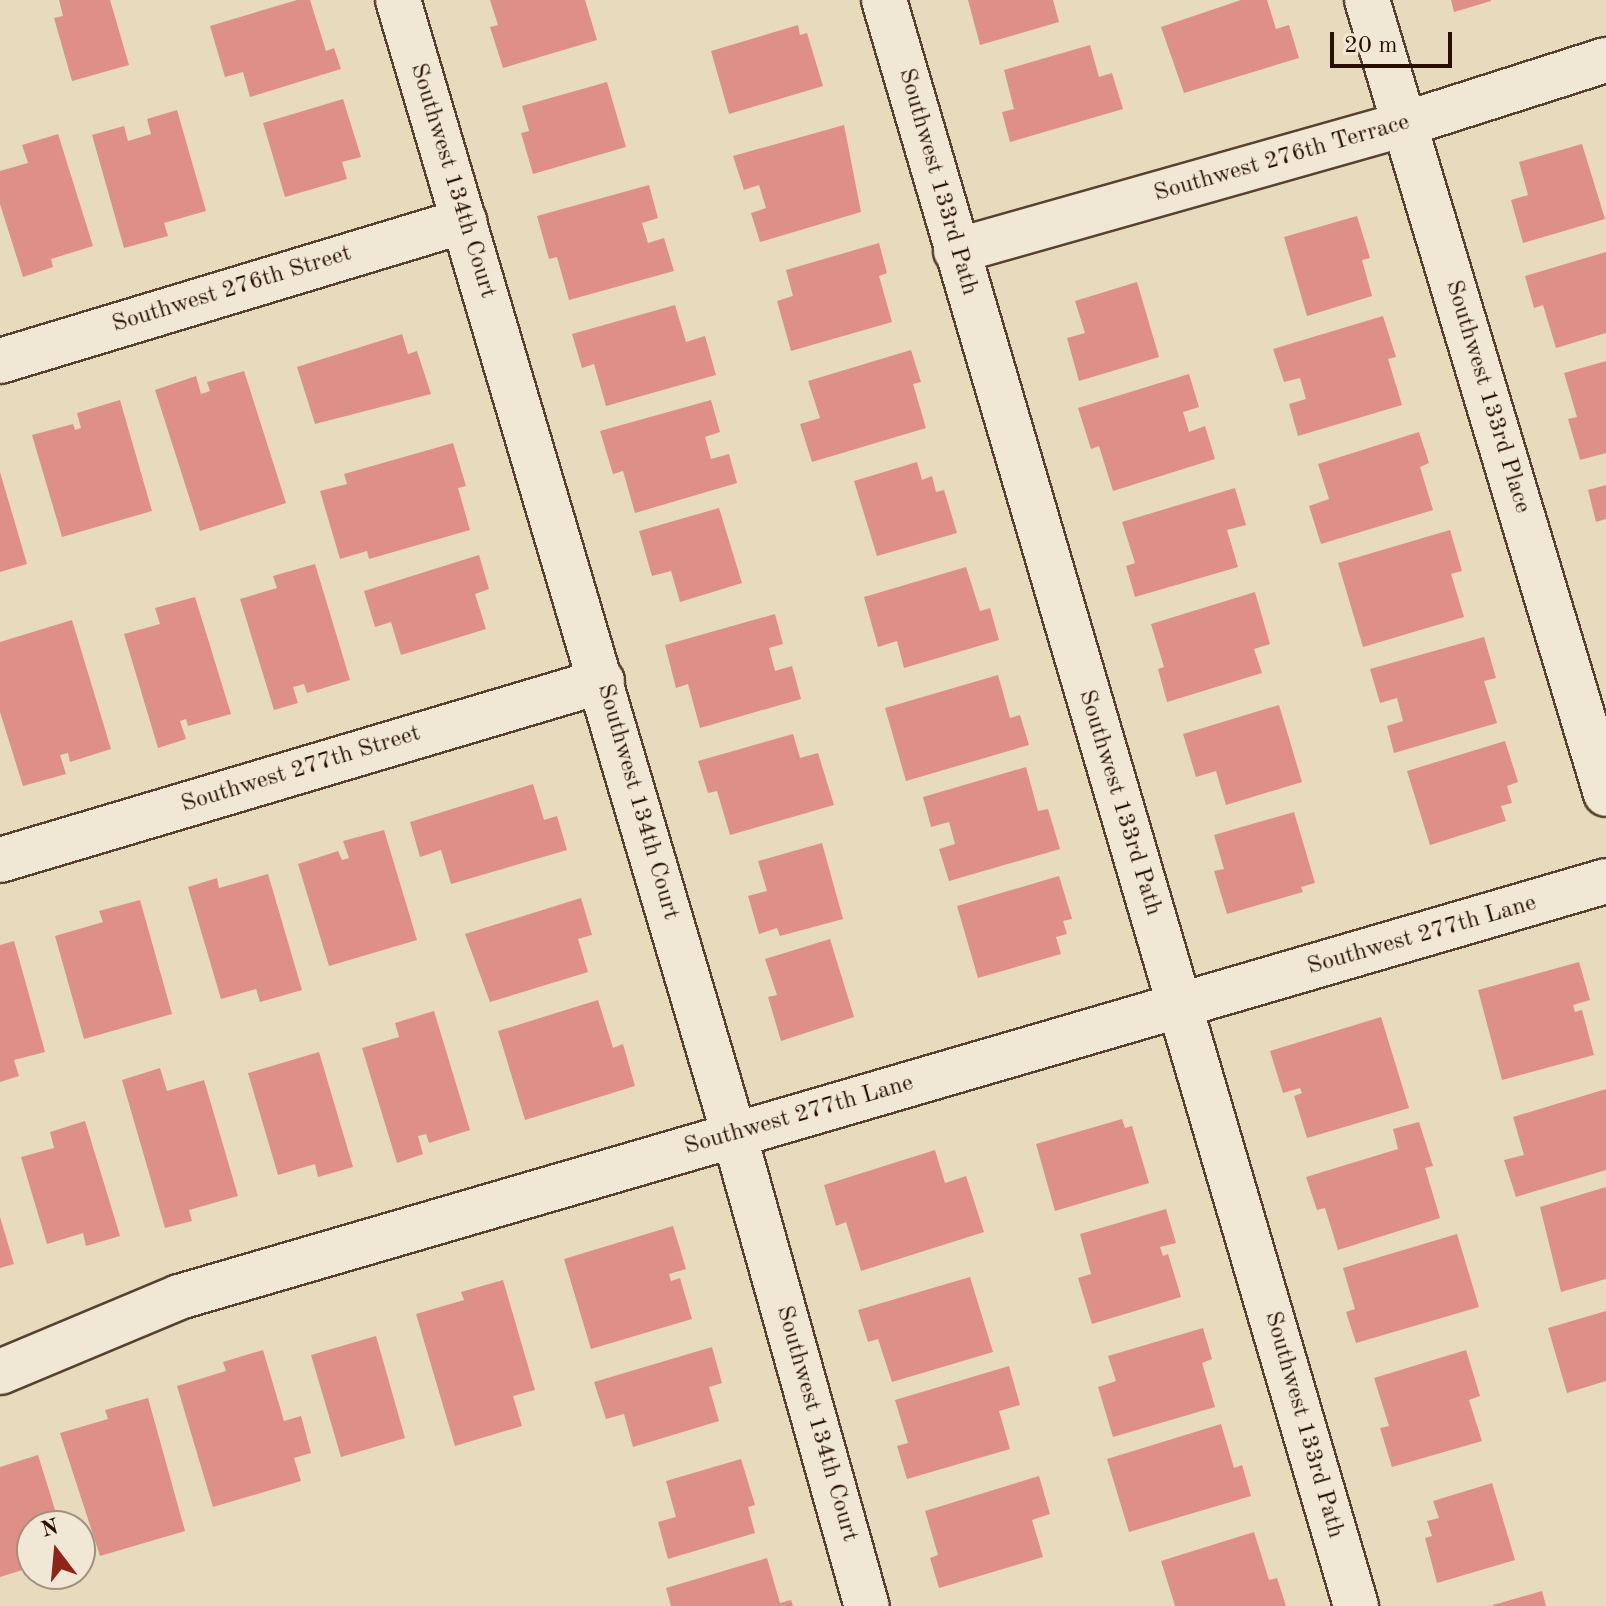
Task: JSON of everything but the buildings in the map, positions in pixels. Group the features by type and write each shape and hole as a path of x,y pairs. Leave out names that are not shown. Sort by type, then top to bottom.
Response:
{"street":[{"name":"Southwest 134th Court","path":"398,0 602,681 867,1606"},
{"name":"Southwest 133rd Path","path":"884,0 1356,1606"},
{"name":"Southwest 133rd Place","path":"1367,0 1606,794"},
{"name":"Southwest 276th Terrace","path":"956,251 1405,124 1606,60"},
{"name":"Southwest 276th Street","path":"0,361 464,221"},
{"name":"Southwest 277th Street","path":"0,860 602,681"},
{"name":"Southwest 277th Lane","path":"0,1372 179,1297 1606,881"}]}
